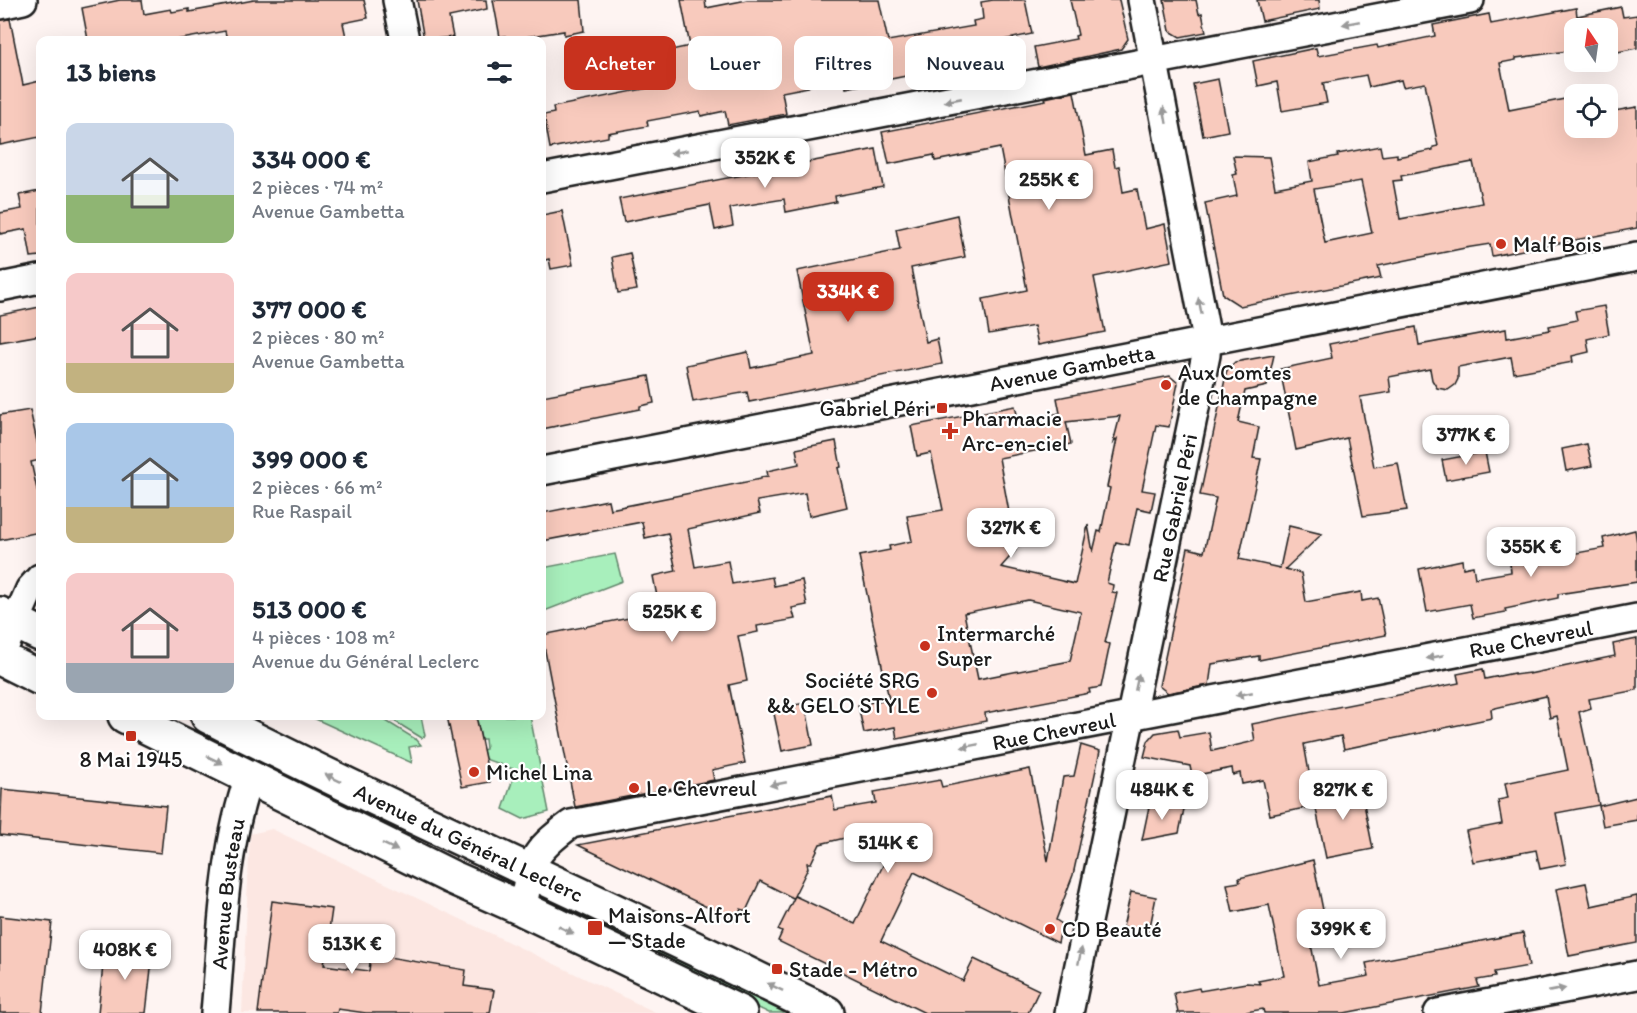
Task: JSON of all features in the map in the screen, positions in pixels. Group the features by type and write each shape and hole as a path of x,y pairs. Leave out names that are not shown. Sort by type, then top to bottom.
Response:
{"main road":[{"path":"0,658 36,676"},
{"name":"Avenue du Général Leclerc","path":"133,720 451,877 740,1013"},
{"name":"Avenue du Général Leclerc","path":"216,720 425,823 529,870 827,1013"},
{"path":"249,777 276,750"}],"street":[{"path":"0,5 23,0"},
{"path":"397,0 404,36"},
{"name":"Rue Gabriel Péri","path":"1069,1013 1206,355 1207,339 1142,0"},
{"path":"546,177 1470,0"},
{"name":"Avenue Gambetta","path":"546,470 857,411 1207,339 1637,257"},
{"path":"0,287 36,280"},
{"path":"0,658 19,623 30,589 36,582"},
{"name":"Rue Chevreul","path":"523,909 529,870 548,841 571,824 1637,618"},
{"name":"Avenue Busteau","path":"215,1013 228,876 239,807 249,777"},
{"path":"1438,1013 1637,975"}],"shaded area":[{"path":"272,829 657,1013 242,1013 250,834"}],"green space":[{"path":"615,554 622,581 546,610 546,567"},
{"path":"318,720 384,720 417,740 421,745 409,747 412,763"},
{"path":"393,720 422,720 425,736 422,738"},
{"path":"477,720 531,720 549,812 523,819 503,809 516,770 485,759 483,750 486,749 485,739 481,739"},
{"path":"553,898 801,1013 769,1013 559,912"}],"building":[{"path":"120,0 142,0 144,14 171,9 172,12 189,9 189,12 254,0 364,0 368,18 343,23 346,36 226,36 225,31 198,36 87,36 82,8"},
{"path":"417,0 486,0 487,9 449,17 453,36 423,36"},
{"path":"493,0 581,0 584,31 564,35 564,31 532,36 500,36"},
{"path":"681,0 705,0 706,8 747,0 879,0 887,36 794,36 794,90 782,92 786,114 728,125 725,111 701,116 700,111 647,121 648,126 608,133 608,137 550,148 546,115 554,113 553,107 639,90 676,90 676,49 688,46 688,90 782,90 782,36 688,36"},
{"path":"993,0 1025,0 1032,34 1022,36 917,36 974,26 973,21 983,19 981,2"},
{"path":"1070,0 1119,0 1128,39 1121,49 1038,67 1034,47 1076,39 1075,36 1078,35"},
{"path":"1164,0 1196,0 1199,14 1202,13 1206,32 1180,37 1170,31"},
{"path":"1257,0 1319,0 1320,9 1262,21"},
{"path":"1621,7 1623,17 1637,15 1637,48 1618,52 1618,18 1564,18 1564,51 1516,58 1516,60 1500,63 1509,110 1564,99 1564,138 1618,138 1618,110 1637,107 1637,228 1492,256 1490,244 1465,248 1378,266 1381,278 1240,306 1223,295 1205,203 1237,196 1233,175 1237,174 1233,156 1269,157 1275,188 1312,181 1309,162 1338,156 1337,154 1380,146 1382,156 1397,154 1397,157 1433,150 1433,147 1438,146 1425,83 1403,87 1401,80 1369,87 1366,75 1323,83 1327,103 1282,111 1277,82 1258,86 1253,61 1316,48 1318,56 1377,45 1378,48 1435,36 1433,25 1489,14 1491,24 1576,8 1577,16","holes":["1473,162 1482,203 1400,219 1393,181 1402,180 1401,176","1361,181 1372,233 1325,243 1314,189"]},
{"path":"10,19 23,85 36,82 36,138 0,145 0,20"},
{"path":"905,38 905,76 893,79 893,40"},
{"path":"1218,79 1228,131 1203,136 1193,84"},
{"path":"1074,92 1086,155 1112,150 1115,167 1119,166 1123,192 1137,189 1145,229 1165,224 1172,261 1094,277 1105,332 1038,345 1034,326 989,334 983,299 1027,290 1000,148 935,161 934,155 889,164 882,132 1046,100 1045,98"},
{"path":"876,149 883,187 835,196 836,202 786,212 784,199 730,208 733,226 715,230 710,205 624,222 619,199"},
{"path":"36,192 36,256 31,257 26,229 0,234 0,213 22,209 19,195"},
{"path":"562,211 573,265 551,269 549,259 546,260 546,214"},
{"path":"957,215 965,257 911,268 926,342 937,339 942,364 749,402 747,392 693,402 686,365 748,352 751,368 814,355 797,271 900,250 896,229"},
{"path":"630,253 637,290 618,293 612,257"},
{"path":"1604,306 1609,334 1587,339 1589,352 1572,356 1573,362 1514,373 1511,357 1458,367 1458,379 1455,385 1448,390 1437,388 1432,380 1430,369 1389,377 1391,392 1360,397 1374,467 1398,463 1407,510 1363,516 1347,438 1296,450 1280,369 1332,358 1329,344 1416,327 1419,345 1506,329 1507,338 1550,330 1549,326 1577,320 1575,311"},
{"path":"36,308 36,336 0,342 0,315"},
{"path":"1274,355 1267,386 1245,391 1238,422 1259,427 1253,458 1261,459 1239,559 1280,568 1289,526 1322,534 1285,569 1301,573 1306,602 1361,592 1362,601 1378,598 1386,635 1259,660 1259,656 1212,664 1209,685 1168,693 1159,686 1188,548 1204,552 1216,498 1200,495 1227,370 1235,362"},
{"path":"649,376 654,403 640,406 640,409 546,428 546,395"},
{"path":"1170,376 1178,383 1169,427 1156,425 1142,490 1155,492 1151,511 1137,508 1129,545 1116,542 1107,583 1113,585 1112,592 1117,593 1105,643 1110,644 1101,687 1089,689 1090,693 985,713 986,721 897,739 895,727 864,733 858,705 889,699 859,556 890,550 889,546 912,541 907,516 943,510 931,453 917,456 911,426 1015,406 1019,422 1060,413 1057,398","holes":["1120,416 1113,443 1117,439 1101,532 1098,531 1093,552 1088,525 1075,584 1001,567 1016,550 999,458 1071,444 1066,422","1028,600 1081,612 1070,661 978,679 964,613"]},
{"path":"30,410 36,437 36,461 31,462 36,485 36,533 0,540 0,415"},
{"path":"836,441 841,467 838,468 847,507 809,516 805,493 757,501 760,513 688,529 695,567 728,561 732,584 772,577 774,586 802,580 807,605 792,608 795,619 757,626 758,632 738,636 747,681 729,685 745,763 712,770 714,780 575,807 546,656 546,634 660,612 653,576 676,571 668,533 645,538 642,522 546,540 546,512 608,500 610,509 761,479 761,477 768,476 767,471 799,464 796,449"},
{"path":"1587,444 1592,466 1566,471 1562,449"},
{"path":"1485,452 1489,472 1446,480 1442,460"},
{"path":"1635,530 1637,582 1558,594 1558,598 1473,618 1470,604 1427,612 1419,569 1462,560 1463,568 1473,566 1475,578 1511,572 1510,563 1544,553 1565,550 1566,555 1605,548 1603,538"},
{"path":"1637,639 1637,690 1589,699 1591,708 1579,712 1599,805 1556,813 1566,864 1540,869 1536,850 1473,862 1466,831 1502,824 1498,800 1508,798 1505,783 1568,770 1557,716 1550,718 1546,696 1491,709 1492,718 1344,749 1341,736 1304,744 1315,806 1270,815 1263,780 1242,784 1240,773 1233,775 1232,768 1192,776 1190,766 1144,757 1148,741 1155,733 1178,729 1180,737 1209,732 1212,751 1255,741 1252,724 1459,683 1457,674 1483,669 1485,679 1514,673 1514,675 1529,674 1615,656 1613,644"},
{"path":"805,703 813,745 782,751 773,709"},
{"path":"448,720 477,720 490,782 462,787"},
{"path":"1081,745 1100,751 1073,875 1056,920 1062,924 1058,943 914,872 881,941 963,981 974,959 1039,990 1028,1013 925,1013 778,941 782,932 778,930 795,896 855,924 887,857 881,828 845,835 845,838 820,844 811,863 807,863 808,868 793,898 760,881 746,911 741,909 736,921 578,845 832,796 835,810 876,803 874,792 940,780 942,787 1030,769 1048,861 1063,777 1074,776"},
{"path":"1360,784 1373,849 1326,858 1313,794"},
{"path":"2,789 166,806 161,853 0,835"},
{"path":"1637,797 1637,820 1603,826 1599,806"},
{"path":"1150,802 1184,809 1179,833 1142,840"},
{"path":"1313,860 1324,915 1306,919 1319,985 1369,976 1366,963 1523,933 1529,966 1494,972 1495,977 1477,980 1479,987 1344,1013 1264,1013 1263,1009 1240,1013 1178,1013 1174,993 1246,983 1260,984 1258,981 1284,976 1269,905 1233,912 1227,884 1240,882 1239,878"},
{"path":"1586,883 1591,906 1637,896 1637,943 1569,956 1556,889"},
{"path":"1131,892 1156,897 1149,932 1123,927"},
{"path":"272,901 332,909 324,965 369,971 371,954 466,970 464,986 494,990 490,1013 366,1013 338,1009 337,1013 258,1013"},
{"path":"0,916 52,922 42,1013 0,1013"},
{"path":"105,946 153,951 146,1013 98,1013"}],"place":[{"name":"Malf Bois","path":"1501,244"},
{"name":"Aux Comtes de Champagne","path":"1166,385"},
{"name":"Gabriel Péri","path":"942,408"},
{"name":"Pharmacie Arc-en-ciel","path":"950,431"},
{"name":"Intermarché Super","path":"925,646"},
{"name":"Société SRG && GELO STYLE","path":"932,693"},
{"name":"8 Mai 1945","path":"131,736"},
{"name":"Michel Lina","path":"474,772"},
{"name":"Le Chevreul","path":"634,788"},
{"name":"Maisons-Alfort — Stade","path":"595,928"},
{"name":"CD Beauté","path":"1050,929"},
{"name":"Stade - Métro","path":"777,969"}]}
